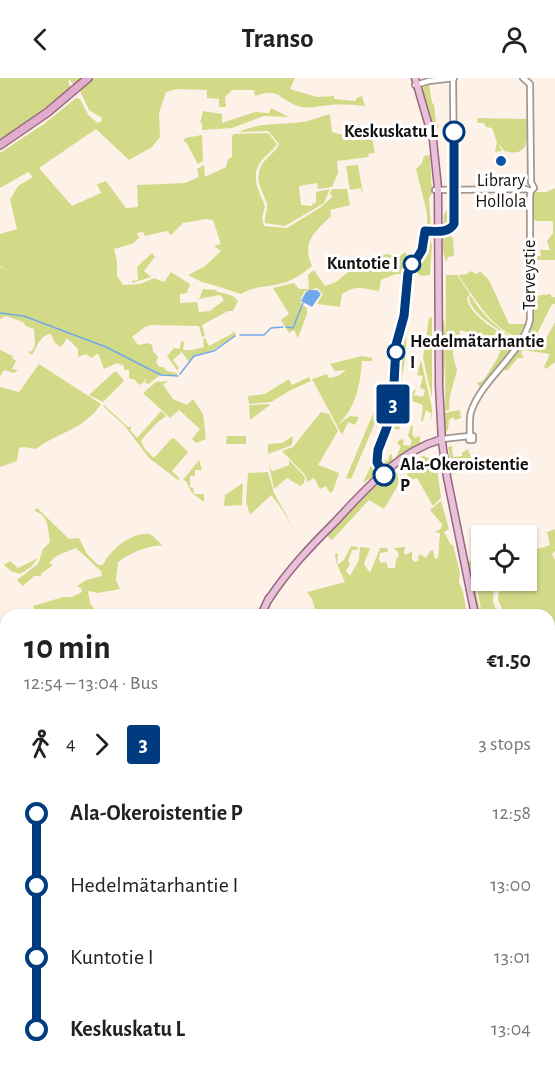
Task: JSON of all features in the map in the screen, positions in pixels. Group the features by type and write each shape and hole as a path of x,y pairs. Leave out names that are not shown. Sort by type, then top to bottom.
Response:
{"highway":[{"path":"0,145 73,92 88,78"}],"main road":[{"path":"454,189 453,78 415,84 433,140 436,189 440,441 472,609"},
{"name":"Terveystie","path":"462,437 468,433 471,414 478,399 519,344 529,325 530,189 526,80"},
{"path":"436,189 530,189"},
{"path":"470,437 471,414"},
{"path":"440,441 470,437"},
{"path":"264,609 285,571 353,503 395,467 422,449 440,441 470,437"}],"green space":[{"path":"0,78 86,78 75,86 70,80 68,81 71,89 0,143"},
{"path":"92,78 295,78 290,89 317,97 334,96 334,99 355,101 362,96 365,106 327,105 307,108 298,106 274,93 255,96 254,90 232,90 225,97 226,107 219,107 219,99 207,98 207,90 177,89 166,92 159,113 160,137 152,147 129,160 96,129 39,168 72,206 101,193 97,184 106,181 126,208 138,207 137,185 185,183 199,177 197,169 204,165 205,177 226,167 228,159 232,157 232,136 234,134 268,133 277,144 262,160 256,174 257,185 265,206 262,218 264,226 287,228 321,207 332,197 330,193 332,189 347,189 350,205 330,210 331,216 311,238 308,250 312,266 302,274 287,282 256,288 241,294 217,286 216,291 233,296 238,301 233,311 228,311 202,325 205,336 202,337 199,326 151,325 132,337 138,345 148,343 152,345 158,357 156,362 159,367 177,373 177,376 160,375 149,384 145,383 146,378 139,385 135,380 129,378 129,370 124,370 124,366 117,363 104,369 98,353 92,358 86,354 78,357 78,349 67,338 61,347 55,343 51,334 41,339 32,355 28,352 32,351 35,345 34,329 6,316 0,319 0,267 10,271 0,266 0,234 17,229 10,200 18,186 33,177 28,172 0,188 0,153 44,124 76,98 80,99 89,116 98,123 101,122 102,118 89,110 79,89","holes":["213,220 221,244 214,246 221,251 204,267 188,275 217,286 216,290 203,289 199,299 220,295 224,300 210,311 199,312 197,302 180,303 180,294 187,293 190,284 171,272 164,282 154,278 140,284 123,285 117,276 114,249 132,244 139,238 137,233 143,232 145,236 167,231 171,235 183,223"]},
{"path":"429,84 439,127 433,128 422,88"},
{"path":"271,108 289,117 264,116 232,128 202,130 202,123 200,123 203,111 222,114 222,123 255,112 269,113"},
{"path":"330,114 332,132 356,139 372,137 375,153 368,154 369,157 337,161 338,173 332,187 318,189 317,183 299,186 301,205 312,206 316,203 316,192 330,189 324,203 285,226 265,223 267,204 258,177 262,163 279,144 268,131 239,132 262,125 305,121"},
{"path":"478,118 527,119 526,145 519,152 513,152 504,151 498,143 502,151 495,152 497,142 492,128 486,127 484,123 477,123"},
{"path":"202,135 203,161 198,164 186,142 183,142 185,138"},
{"path":"430,155 431,228 427,224 427,213 416,169 422,163 424,156"},
{"path":"358,165 363,193 361,188 350,190 346,166"},
{"path":"555,188 555,260 535,260 534,251 537,256 541,256 540,250 550,250 547,241 553,233 553,221 534,219 533,208 536,208 533,207 533,195 536,192 546,192"},
{"path":"452,194 452,219 443,230 444,214 451,203"},
{"path":"446,233 453,238 454,256 448,257 446,262 443,243"},
{"path":"429,234 432,245 430,275 421,276 412,269 424,251"},
{"path":"405,252 409,258 405,275 396,274 381,280 379,291 360,288 347,291 342,294 340,307 317,304 323,294 317,288 305,291 301,304 307,308 307,314 298,338 294,330 289,333 281,320 289,314 273,288 294,283 299,289 309,289 308,275 314,270 325,286 336,282 354,267 359,269 385,254 400,256"},
{"path":"152,253 155,257 144,271 151,277 132,283 138,280 137,267"},
{"path":"471,271 477,274 480,271 489,280 509,324 525,324 518,338 499,327 491,319 458,275"},
{"path":"446,275 457,275 470,294 467,298 473,311 516,342 481,389 477,383 483,381 497,359 503,344 497,340 486,340 479,345 479,341 470,341 470,333 460,330 459,337 454,340 453,356 457,370 449,410 445,411"},
{"path":"551,294 551,297 555,297 555,304 552,304 537,334 546,339 555,322 555,362 546,369 544,367 550,354 523,350 521,353 524,358 518,358 507,371 504,369 531,330 534,296"},
{"path":"471,296 491,321 504,332 518,339 516,341 481,317 471,304 469,298"},
{"path":"442,314 446,346 442,404"},
{"path":"432,317 432,398 423,358 429,318"},
{"path":"405,319 406,351 396,403 401,405 394,417 392,416 398,355"},
{"path":"233,330 236,335 215,349 195,356 189,362 182,352 173,360 179,368 177,370 167,356 174,348 180,349 181,341 184,342 183,350 192,350 204,347 203,339 205,338 209,346 233,333"},
{"path":"0,350 13,356 12,358 16,361 12,369 18,370 14,373 4,370 0,376"},
{"path":"392,353 393,394 386,426 383,424 378,401 387,405 391,393"},
{"path":"362,356 372,358 372,361 362,361 356,396 349,411 338,425 350,416 359,417 355,425 348,422 342,435 312,379 327,374 329,378 338,376 346,370 335,371 330,364"},
{"path":"421,360 432,408 432,422 431,413 426,410 423,421 421,421 423,405 408,402 412,392 416,389 414,395 423,397 425,390 420,388 423,376 417,375"},
{"path":"39,364 101,404 87,420 79,425 36,449 19,448 17,461 0,467 0,387 19,392"},
{"path":"114,372 117,372 124,381 103,402 89,395"},
{"path":"309,377 311,381 271,402 249,404 248,396 265,394 289,379 292,385"},
{"path":"168,381 163,385 173,399 187,405 193,399 203,414 206,439 196,443 192,439 200,429 179,410 170,418 143,393 156,382"},
{"path":"377,404 382,425 375,423 351,479 346,478"},
{"path":"442,404 445,430 445,437 442,421"},
{"path":"104,405 128,427 132,427 130,430 137,438 161,411 166,416 141,441 154,458 174,438 188,452 172,471 180,479 178,480 149,458 124,425"},
{"path":"249,405 270,405 250,420"},
{"path":"405,406 407,407 405,418 399,430 389,427"},
{"path":"460,410 461,418 455,420 453,417 449,420 446,432 444,413"},
{"path":"321,412 329,414 338,431 318,465 339,473 333,491 330,493 326,486 320,489 314,478 307,482 306,476 282,451 293,447"},
{"path":"411,425 415,438 420,436 420,446 387,466 388,464 384,467 381,462 382,460 388,461 390,454 393,462 401,457 395,460 401,446 397,444 399,440 404,439 403,445 410,446 412,441 408,436"},
{"path":"227,436 246,436 246,444 226,444"},
{"path":"293,436 292,445 268,454 268,444 282,443"},
{"path":"452,446 453,457 462,456 462,453 468,449 472,461 452,460 453,477 448,447"},
{"path":"423,456 436,460 441,498 433,506 417,478 408,481 408,464"},
{"path":"375,457 380,473 367,485 370,478 363,483"},
{"path":"199,460 202,470 195,470 195,476 190,476 190,487 193,488 194,494 204,494 204,502 192,493 186,481 183,480"},
{"path":"268,460 273,471 289,465 289,460 305,477 304,483 300,486 287,478 274,489"},
{"path":"268,472 274,493 295,531 271,495 250,515 246,501 248,473"},
{"path":"396,472 400,482 384,509 369,500 332,540 327,536 362,498 385,478 387,483"},
{"path":"243,483 242,505 224,506 225,495"},
{"path":"441,501 449,529 444,532 453,545 466,609 315,609 307,592 345,582 336,562 335,554 338,553 337,563 339,564 344,560 351,546 358,547 357,550 352,550 348,561 350,564 346,571 350,576 359,560 360,547 370,548 364,564 370,573 380,548 387,548 388,552 380,553 379,560 381,563 386,562 388,568 395,568 396,559 399,556 393,548 405,547 406,555 412,551 414,562 419,560 420,554 426,558 433,550 435,559 438,558 440,533 434,532 441,529 442,524 430,510"},
{"path":"37,508 69,539 79,538 87,554 98,565 103,565 122,543 142,534 150,534 163,546 140,550 118,562 116,580 120,589 98,593 88,591 90,603 94,609 34,609 33,606 63,597 72,597 82,592 77,586 86,580 102,576 101,571 76,548 55,557 49,563 53,565 41,576 34,576 23,586 17,580 38,564 43,549 50,542 45,519 34,511"},
{"path":"555,529 555,551 552,554 555,560 555,609 502,609 498,600 499,591 537,591 537,549 550,545 547,532"},
{"path":"38,558 31,567 20,574 4,565 10,561 18,568"},
{"path":"471,561 471,585 468,562"},
{"path":"472,591 476,591 480,609 475,609"},
{"path":"478,591 494,591 493,602 496,609 481,609"}],"water":[{"path":"309,290 317,290 321,294 312,307 301,301"}],"waterway":[{"path":"286,327 293,328 303,303"},
{"path":"0,313 24,316 106,347 161,375 178,376"},
{"path":"240,335 264,335 271,328 283,327"},
{"path":"180,374 194,356 214,351 235,336"}],"bus line":[{"name":"3","path":"384,475 378,466 377,455 393,403 396,345 404,316 408,273 422,250 425,231 446,231 454,224 454,132"}],"place":[{"name":"Keskuskatu L","path":"454,132"},
{"name":"Library Hollola","path":"501,161"},
{"name":"Kuntotie I","path":"412,264"},
{"name":"Hedelmätarhantie I","path":"396,352"},
{"name":"Ala-Okeroistentie P","path":"384,475"}]}
